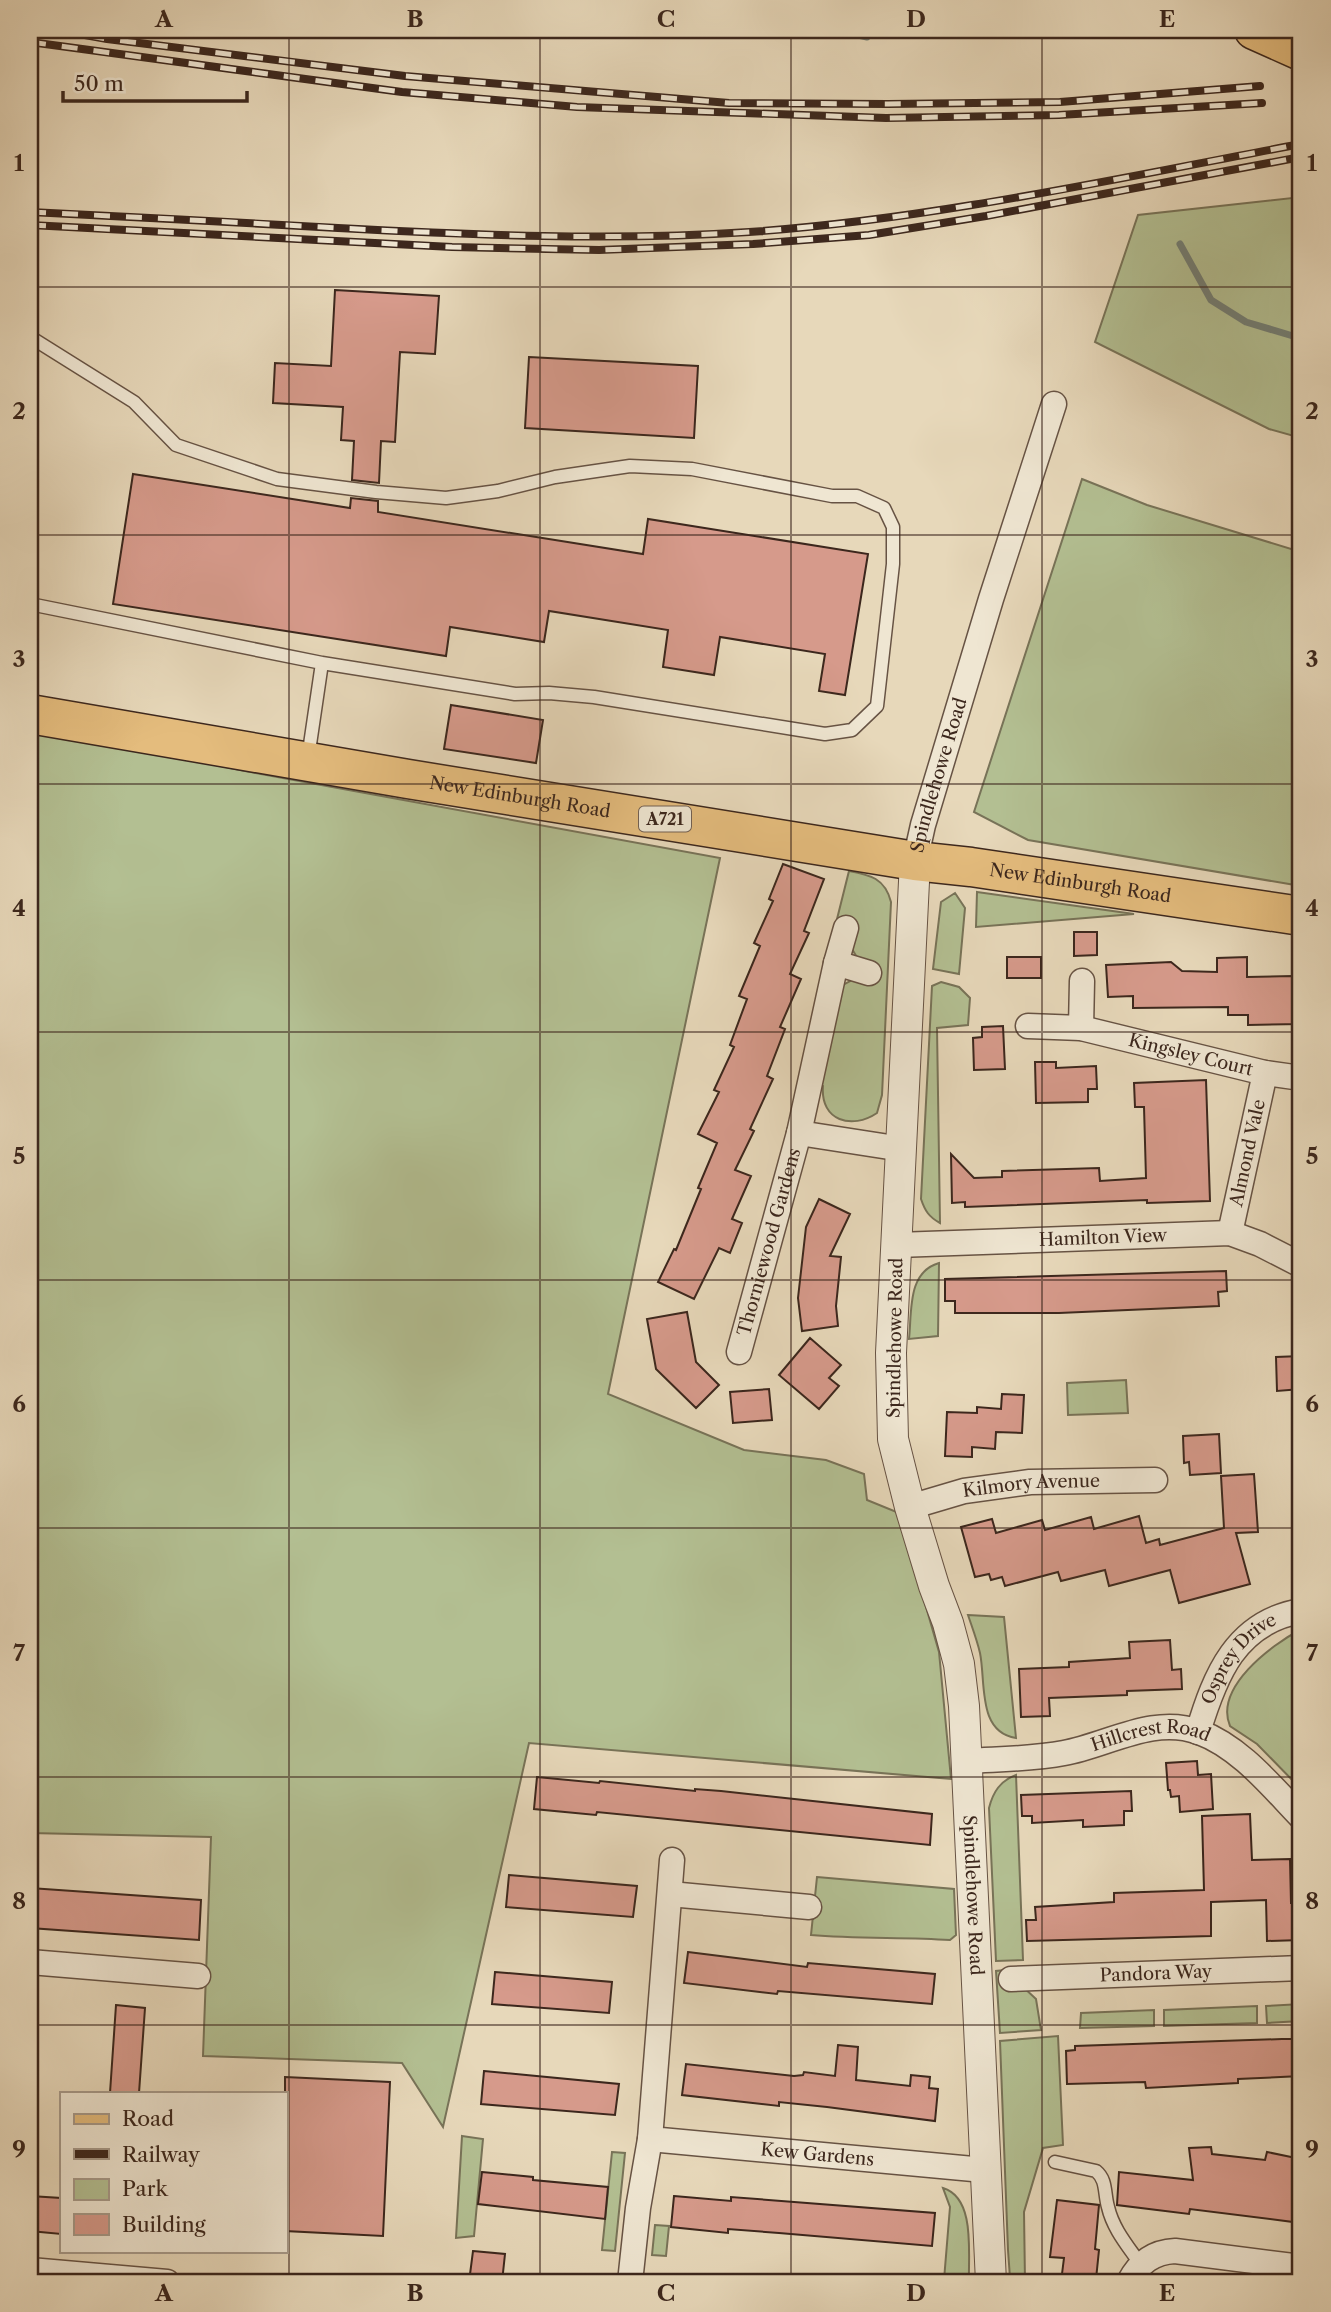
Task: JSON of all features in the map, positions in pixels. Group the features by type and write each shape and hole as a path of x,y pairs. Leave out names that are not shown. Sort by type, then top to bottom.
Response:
{"main road":[{"path":"1254,30 1301,51"},
{"name":"New Edinburgh Road","path":"30,713 915,861 1301,916"}],"street":[{"name":"Spindlehowe Road","path":"991,2282 968,1760 959,1664 909,1507 893,1439 891,1353 915,861 923,825 991,599 1054,404"},
{"name":"Thorniewood Gardens","path":"739,1352 799,1133 846,928"},
{"path":"836,963 869,973"},
{"path":"1081,1028 1082,981"},
{"name":"Kingsley Court","path":"1028,1026 1081,1028 1265,1073 1301,1078"},
{"name":"Almond Vale","path":"1230,1233 1265,1073"},
{"name":"Thorniewood Gardens","path":"799,1133 902,1149"},
{"name":"Hamilton View","path":"897,1245 1230,1233 1260,1244 1301,1265"},
{"name":"Kilmory Avenue","path":"909,1507 964,1491 1030,1482 1155,1480"},
{"name":"Osprey Drive","path":"1198,1732 1207,1700 1224,1664 1241,1641 1260,1626 1284,1614 1301,1611"},
{"name":"Hillcrest Road","path":"968,1760 1068,1753 1143,1730 1173,1727 1198,1732 1223,1744 1261,1776 1301,1817"},
{"path":"630,2282 638,2208 650,2139 672,1860"},
{"path":"670,1894 809,1907"},
{"path":"30,1962 198,1976"},
{"name":"Pandora Way","path":"1011,1979 1301,1968"},
{"name":"Kew Gardens","path":"650,2139 984,2170"},
{"path":"1135,2273 1155,2255 1175,2251 1301,2267"},
{"path":"30,2270 167,2282"}],"lane":[{"path":"30,339 134,402 176,445 276,479 446,498 630,466 692,469 832,496 857,496 884,508 893,527 893,564 877,706 852,730 825,734 594,697 549,693 515,694 322,663 30,604"},
{"path":"308,761 322,663"},
{"path":"1055,2162 1096,2171 1104,2179 1107,2204 1135,2273"}],"green space":[{"path":"1301,197 1301,438 1269,429 1095,342 1138,215"},
{"path":"1082,479 1147,505 1301,552 1301,886 1028,840 974,812"},
{"path":"30,727 245,771 720,858 608,1394 744,1450 826,1460 864,1474 867,1500 899,1513 939,1652 951,1779 529,1743 443,2127 402,2063 203,2056 211,1837 30,1833"},
{"path":"849,871 876,879 885,888 891,902 882,1095 877,1113 858,1121 840,1119 832,1114 823,1098 823,1086 817,1083 843,985 852,980 858,959 852,949 857,925 837,919"},
{"path":"977,892 1134,914 976,927"},
{"path":"955,893 965,908 959,974 933,969 941,902"},
{"path":"941,982 959,987 970,998 968,1025 937,1028 940,1223 928,1213 921,1199 932,986"},
{"path":"939,1263 938,1336 909,1339 911,1305 916,1284 921,1275"},
{"path":"1126,1380 1128,1413 1068,1415 1067,1383"},
{"path":"968,1615 1004,1617 1016,1738 1004,1734 989,1716 980,1653"},
{"path":"1300,1630 1301,1789 1257,1744 1230,1726 1227,1712 1230,1697 1248,1669 1275,1646"},
{"path":"1016,1775 1023,1960 996,1961 989,1808 998,1788"},
{"path":"817,1877 954,1889 956,1935 950,1940 811,1935"},
{"path":"1005,1970 1036,1999 1041,2030 1000,2033 996,1971"},
{"path":"1301,2004 1301,2021 1267,2023 1266,2006"},
{"path":"1257,2006 1257,2023 1164,2026 1164,2010"},
{"path":"1154,2010 1154,2026 1080,2028 1081,2013"},
{"path":"1058,2036 1063,2145 1043,2148 1024,2212 1025,2282 1013,2282 1010,2278 1008,2250 1000,2041"},
{"path":"462,2136 483,2139 474,2236 456,2238"},
{"path":"612,2152 625,2153 615,2251 602,2250"},
{"path":"943,2188 954,2194 965,2215 969,2243 969,2282 944,2280 950,2207"},
{"path":"655,2225 669,2226 666,2256 652,2255"}],"building":[{"path":"335,290 439,296 435,354 400,352 395,442 381,441 379,483 352,480 354,441 341,440 343,407 273,403 275,363 331,366"},
{"path":"529,357 698,366 694,438 525,428"},
{"path":"133,474 350,508 351,498 378,501 378,512 643,554 648,519 868,554 845,695 819,691 825,654 720,637 714,675 663,667 668,630 549,611 544,642 450,627 446,656 113,604"},
{"path":"451,705 543,720 536,763 444,749"},
{"path":"783,864 824,879 804,931 809,933 790,974 801,979 780,1027 785,1029 767,1076 773,1079 750,1129 754,1131 735,1170 751,1176 732,1219 742,1223 730,1253 719,1248 694,1299 658,1282 674,1249 676,1250 717,1143 698,1134 719,1092 714,1090 734,1047 730,1045 747,999 739,996 760,946 754,943 773,901 769,899"},
{"path":"1074,932 1097,932 1097,955 1074,956"},
{"path":"1007,957 1041,957 1041,978 1007,978"},
{"path":"1247,957 1247,977 1292,976 1293,1004 1301,1004 1301,1024 1248,1025 1248,1015 1228,1015 1228,1007 1133,1008 1133,996 1108,997 1106,965 1171,962 1182,971 1217,972 1217,958"},
{"path":"1003,1026 1005,1069 974,1070 973,1038 982,1037 982,1027"},
{"path":"1035,1062 1056,1062 1056,1068 1096,1066 1097,1089 1088,1089 1088,1102 1036,1103"},
{"path":"1206,1080 1210,1201 1147,1203 1147,1200 965,1207 965,1202 952,1203 951,1154 974,1178 1002,1177 1002,1171 1099,1168 1100,1181 1146,1178 1144,1107 1135,1107 1134,1083"},
{"path":"819,1199 850,1214 830,1256 841,1257 836,1306 838,1326 802,1331 798,1298 806,1227"},
{"path":"1226,1271 1227,1291 1218,1292 1219,1306 1059,1313 955,1313 955,1301 945,1301 945,1279"},
{"path":"687,1312 696,1362 719,1385 696,1408 656,1369 647,1319"},
{"path":"810,1338 841,1365 829,1378 839,1386 819,1409 779,1375"},
{"path":"1301,1356 1301,1389 1277,1391 1276,1357"},
{"path":"769,1389 772,1420 733,1423 730,1392"},
{"path":"1002,1394 1024,1395 1022,1433 996,1432 995,1449 972,1447 972,1457 945,1456 947,1412 977,1413 977,1407 1001,1409"},
{"path":"1219,1434 1221,1473 1190,1475 1189,1462 1184,1463 1183,1436"},
{"path":"1254,1474 1258,1532 1236,1533 1250,1584 1179,1603 1170,1570 1109,1586 1105,1570 1061,1581 1058,1572 1005,1586 1002,1577 991,1580 989,1574 975,1577 961,1527 992,1519 996,1533 1042,1520 1045,1530 1091,1517 1094,1529 1139,1516 1146,1543 1159,1539 1160,1545 1224,1528 1221,1476"},
{"path":"1170,1640 1172,1670 1181,1669 1182,1689 1127,1691 1127,1695 1049,1698 1050,1716 1021,1717 1019,1669 1069,1667 1069,1662 1130,1658 1129,1642"},
{"path":"1197,1761 1198,1775 1211,1774 1213,1809 1180,1812 1179,1796 1171,1797 1168,1790 1166,1763"},
{"path":"537,1777 721,1791 932,1814 930,1845 597,1812 596,1815 534,1809"},
{"path":"1131,1791 1132,1811 1124,1811 1124,1825 1083,1827 1083,1820 1032,1823 1032,1816 1022,1816 1021,1795"},
{"path":"1250,1814 1252,1860 1290,1859 1291,1903 1301,1903 1301,1940 1267,1941 1266,1900 1211,1902 1211,1936 1027,1941 1026,1920 1036,1920 1035,1907 1114,1902 1114,1893 1204,1890 1202,1816"},
{"path":"509,1875 637,1886 633,1917 506,1907"},
{"path":"30,1888 201,1900 199,1940 30,1928"},
{"path":"688,1952 807,1967 808,1963 935,1974 932,2004 778,1991 777,1994 684,1983"},
{"path":"495,1972 612,1982 609,2013 492,2004"},
{"path":"116,2005 145,2008 139,2092 110,2092"},
{"path":"1296,2039 1296,2042 1301,2042 1301,2076 1238,2079 1238,2083 1146,2088 1145,2082 1067,2084 1066,2051 1075,2050 1075,2046"},
{"path":"838,2045 858,2047 856,2080 910,2086 911,2075 930,2077 929,2088 938,2089 935,2121 779,2102 779,2106 682,2095 686,2064 794,2076 803,2075 804,2072 835,2076"},
{"path":"484,2071 619,2084 615,2115 481,2104"},
{"path":"285,2077 390,2082 383,2236 287,2231"},
{"path":"1211,2147 1212,2154 1265,2160 1267,2152 1301,2159 1301,2223 1190,2209 1189,2214 1117,2205 1119,2172 1193,2180 1189,2148"},
{"path":"482,2172 608,2187 605,2219 478,2204"},
{"path":"30,2196 60,2198 60,2234 30,2231"},
{"path":"674,2196 731,2201 731,2197 935,2213 932,2246 728,2229 728,2233 671,2227"},
{"path":"1057,2200 1099,2205 1095,2249 1099,2250 1096,2279 1091,2278 1091,2282 1061,2282 1064,2258 1050,2257"},
{"path":"473,2251 505,2254 502,2282 469,2282"}],"waterway":[{"path":"836,30 867,37"},
{"path":"1180,244 1211,300 1246,322 1293,336 1301,342"}],"railway":[{"path":"57,30 107,39 405,76 729,103 1060,102 1260,86"},
{"path":"30,42 402,92 577,107 886,118 1059,115 1262,103"},
{"path":"30,212 492,235 698,235 888,218 1301,144"},
{"path":"30,225 452,247 599,250 753,244 869,235 1301,157"}]}
